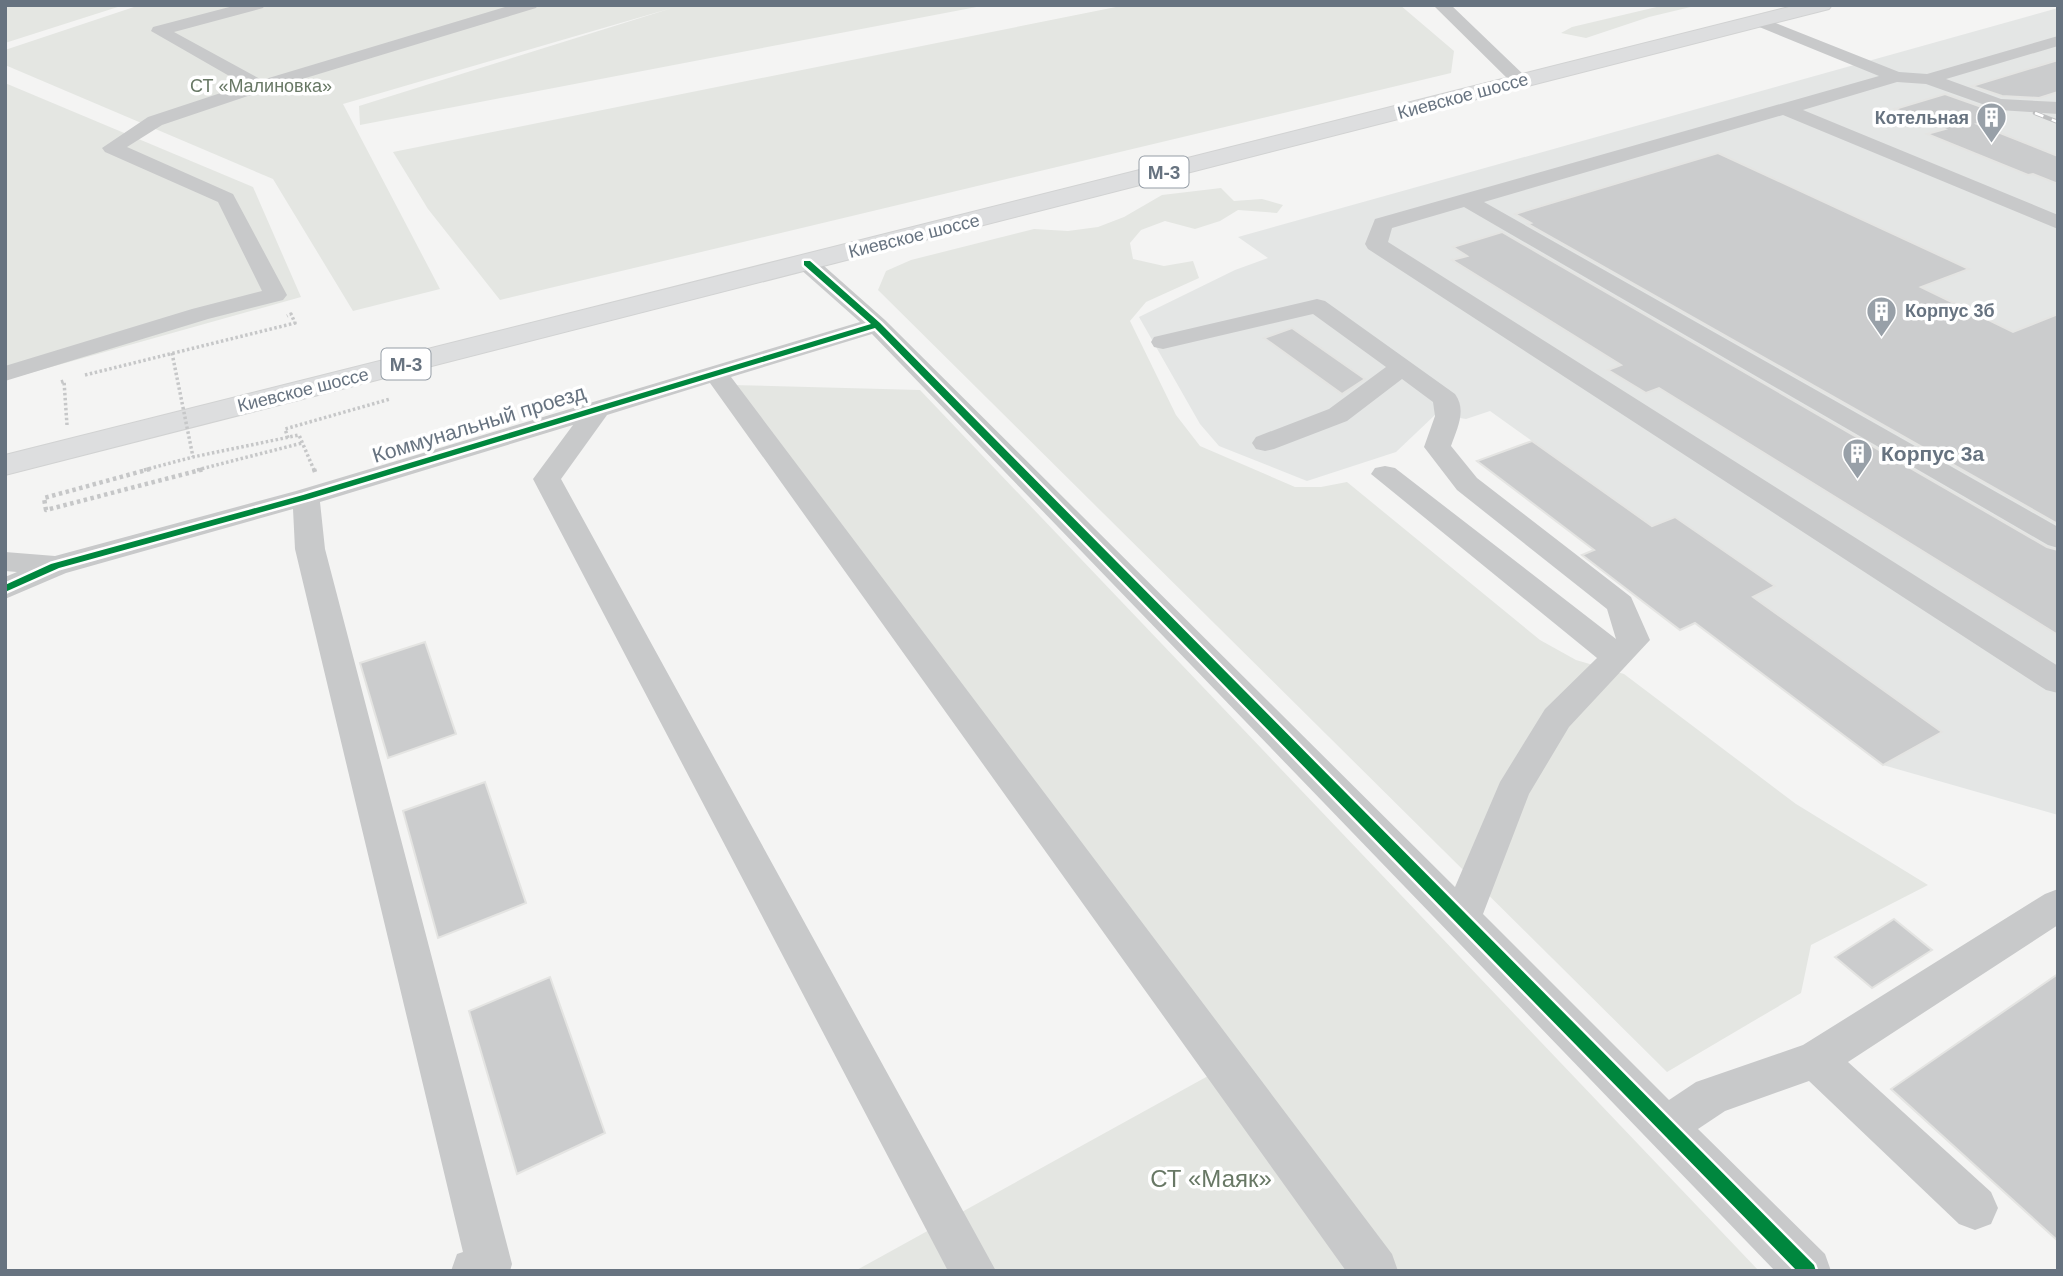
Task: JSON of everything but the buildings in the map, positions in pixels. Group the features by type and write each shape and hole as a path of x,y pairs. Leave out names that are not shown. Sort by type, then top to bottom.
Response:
{"highway":[{"name":"Киевское шоссе","path":"5,465 1822,5"}],"street":[{"path":"257,5 159,31 260,86"},
{"path":"5,374 200,314 275,295 226,198 112,148 155,121 260,86 530,5"},
{"path":"1441,5 1520,81"},
{"path":"1758,21 1896,77 1928,79 1999,104 2058,108"},
{"path":"1928,79 2058,41"},
{"path":"1896,77 1383,224 1376,244 2058,682"},
{"path":"1785,109 2058,223"},
{"path":"1466,200 2058,539"},
{"path":"807,263 877,325 1808,1271"},
{"path":"1163,342 1317,306 1446,399 1448,416 1437,447 1467,484 1620,604 1634,640 1557,718 1512,792 1462,918"},
{"name":"Коммунальный проезд","path":"5,589 55,566 315,495 877,325"},
{"path":"1265,443 1338,415 1402,367"},
{"path":"715,373 1374,1271"},
{"path":"599,407 547,479 973,1271"},
{"path":"1385,474 1617,657"},
{"path":"315,495 310,549 489,1264 474,1271"},
{"path":"5,561 55,566"},
{"path":"1666,1126 1711,1096 1816,1059 2058,905"},
{"path":"1816,1059 1975,1208"}],"path":[{"path":"78,377 173,353 193,457"},
{"path":"55,383 64,381 67,433"},
{"path":"288,438 285,429 390,398"},
{"path":"302,443 46,510 44,498 193,457 299,435 302,443 315,495"}],"shaded area":[{"path":"2058,8 2058,815 1883,765 1710,634 1767,608 1752,597 1680,630 1582,555 1651,527 1638,517 1581,540 1477,461 1532,441 1490,411 1466,419 1436,414 1396,452 1307,481 1219,446 1200,424 1139,317 1235,270 1268,258 1238,237"}],"green space":[{"path":"5,5 124,5 5,43"},
{"name":"СТ «Малиновка»","path":"140,5 987,5 360,125 359,106 672,8 343,104 440,289 353,311 273,179 5,65 5,50"},
{"path":"1126,5 1400,5 1454,51 1451,73 500,300 428,209 393,152"},
{"path":"1665,5 1699,5 1649,17 1586,38 1561,33 1572,27"},
{"path":"5,83 253,187 301,297 5,380"},
{"path":"1221,188 1234,201 1262,199 1283,205 1277,213 1238,210 1220,221 1195,229 1165,221 1141,230 1130,243 1133,259 1164,266 1193,261 1199,278 1146,302 1130,321 1176,415 1200,446 1295,487 1321,487 1347,482 1540,640 1576,660 1624,674 1796,804 1928,885 1811,945 1801,993 1667,1072 878,290 886,271 911,260 1034,229 1068,231 1098,227 1124,217 1162,195"},
{"name":"СТ «Маяк»","path":"731,385 920,390 1759,1271 855,1271 1237,1060"}],"railway":[{"path":"2035,113 2058,122"}],"cycle path":[{"path":"807,263 877,325 1808,1271"},
{"path":"5,589 55,566 306,497 877,325"}],"place":[{"name":"Котельная","path":"1992,145"},
{"name":"Корпус 3б","path":"1882,338"},
{"name":"Корпус 3a","path":"1858,481"}]}
